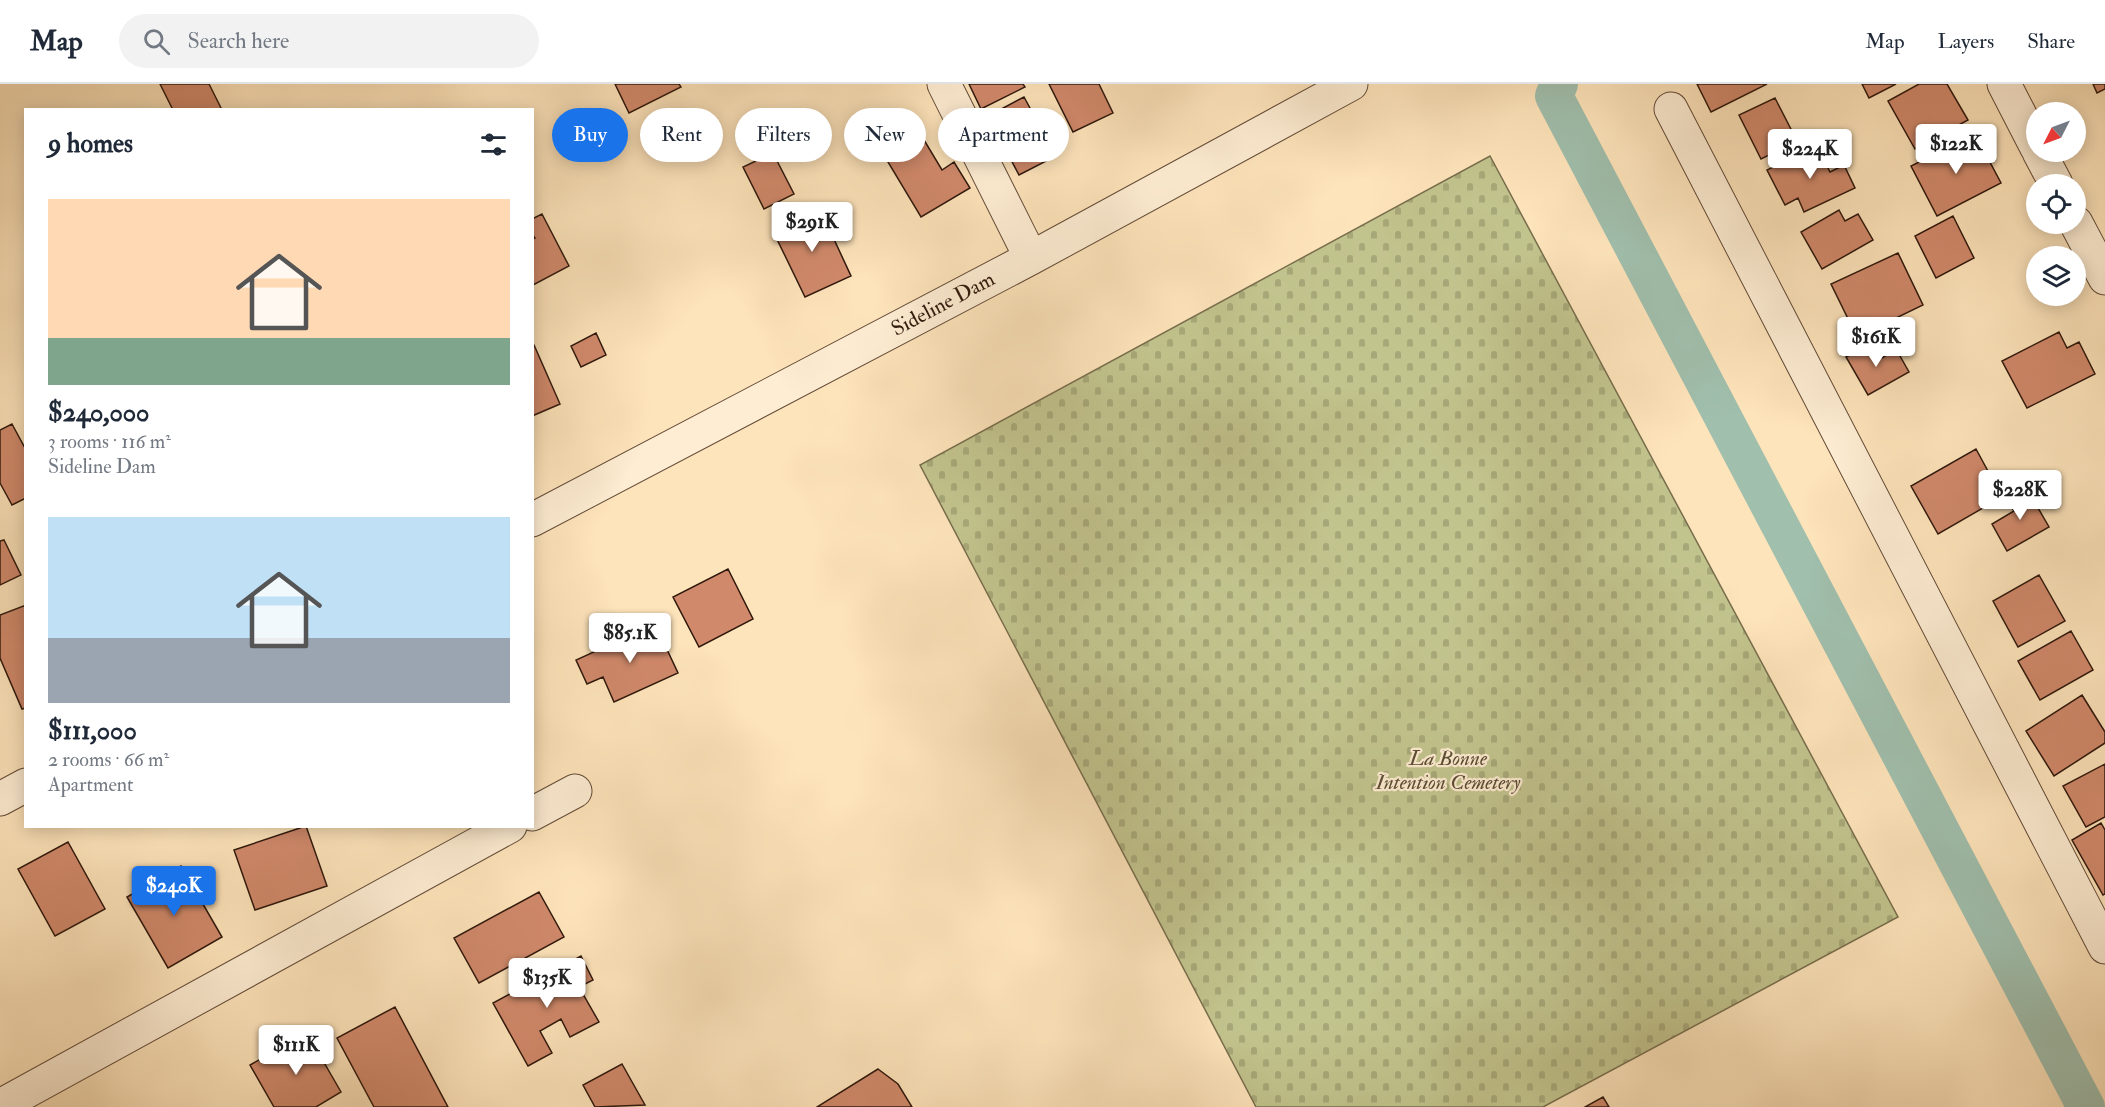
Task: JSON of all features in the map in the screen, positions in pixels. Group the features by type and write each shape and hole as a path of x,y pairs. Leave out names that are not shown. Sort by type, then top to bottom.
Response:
{"street":[{"path":"944,84 1031,258"},
{"name":"Sideline Dam","path":"534,519 1031,258 1351,84"},
{"path":"2004,84 2026,127"},
{"path":"1671,109 2105,947"},
{"path":"2082,234 2105,278"},
{"path":"0,799 24,786"},
{"path":"534,813 575,791"},
{"path":"0,1106 506,828"}],"green space":[{"name":"La Bonne Intention Cemetery","path":"1490,156 1898,917 1543,1107 1256,1107 920,465"}],"building":[{"path":"160,84 209,84 221,108 172,108"},
{"path":"615,84 679,84 681,87 629,113"},
{"path":"969,84 1023,84 1025,87 983,108 981,108"},
{"path":"1049,84 1099,84 1113,113 1073,132 1069,124 1069,108 1061,108"},
{"path":"1697,84 1767,84 1711,112"},
{"path":"1862,84 1896,84 1869,98"},
{"path":"1919,84 1947,84 1968,120 1915,149 1888,101"},
{"path":"2093,84 2105,84 2105,89 2097,93"},
{"path":"1024,97 1030,108 1003,108"},
{"path":"1775,98 1797,141 1761,159 1739,115"},
{"path":"1975,134 2001,183 1937,216 1911,166"},
{"path":"926,143 942,170 954,162 970,188 921,217 888,162 926,162"},
{"path":"1817,146 1830,172 1844,165 1855,188 1804,212 1798,198 1785,205 1767,170"},
{"path":"754,162 778,162 794,194 764,209 743,167"},
{"path":"1012,162 1044,162 1019,175"},
{"path":"820,209 851,276 805,297 773,231"},
{"path":"1839,210 1845,221 1858,214 1873,240 1822,269 1801,232"},
{"path":"542,214 569,266 534,284 535,238 534,218"},
{"path":"1953,216 1974,258 1936,278 1915,236"},
{"path":"1898,253 1923,305 1857,337 1831,284"},
{"path":"2059,332 2067,348 2079,342 2095,374 2027,408 2002,361"},
{"path":"596,333 606,355 581,367 571,346"},
{"path":"1872,342 1882,358 1896,349 1909,372 1868,395 1846,357"},
{"path":"534,345 560,404 534,415"},
{"path":"12,424 24,446 24,499 12,505 0,483 0,430"},
{"path":"1976,449 2002,497 1938,534 1911,486"},
{"path":"2026,487 2049,527 2007,551 1992,524 2014,511 2006,498"},
{"path":"4,540 21,575 0,585 0,541"},
{"path":"728,569 753,619 699,647 673,597"},
{"path":"2039,575 2065,621 2018,647 1993,601"},
{"path":"24,606 24,708 22,709 0,658 0,615"},
{"path":"655,624 678,673 614,702 603,677 587,684 576,660"},
{"path":"2071,631 2093,670 2040,700 2018,661"},
{"path":"2082,695 2105,732 2105,743 2054,776 2026,731"},
{"path":"2105,764 2105,817 2086,827 2063,786"},
{"path":"2101,823 2105,830 2105,894 2103,895 2072,840"},
{"path":"300,828 307,828 327,886 255,910 234,850"},
{"path":"68,842 105,909 55,936 18,869"},
{"path":"181,866 222,937 168,968 127,897"},
{"path":"539,892 564,937 479,983 454,938"},
{"path":"581,956 593,980 579,987 599,1022 570,1037 561,1019 540,1031 552,1053 528,1066 493,1003"},
{"path":"395,1007 448,1107 374,1107 337,1038"},
{"path":"307,1033 341,1092 316,1107 274,1107 250,1065"},
{"path":"622,1064 645,1105 595,1107 583,1085"},
{"path":"878,1069 898,1084 912,1107 817,1107"},
{"path":"1603,1097 1609,1107 1585,1107"}],"waterway":[{"path":"1559,84 1554,96 2086,1107"}]}
